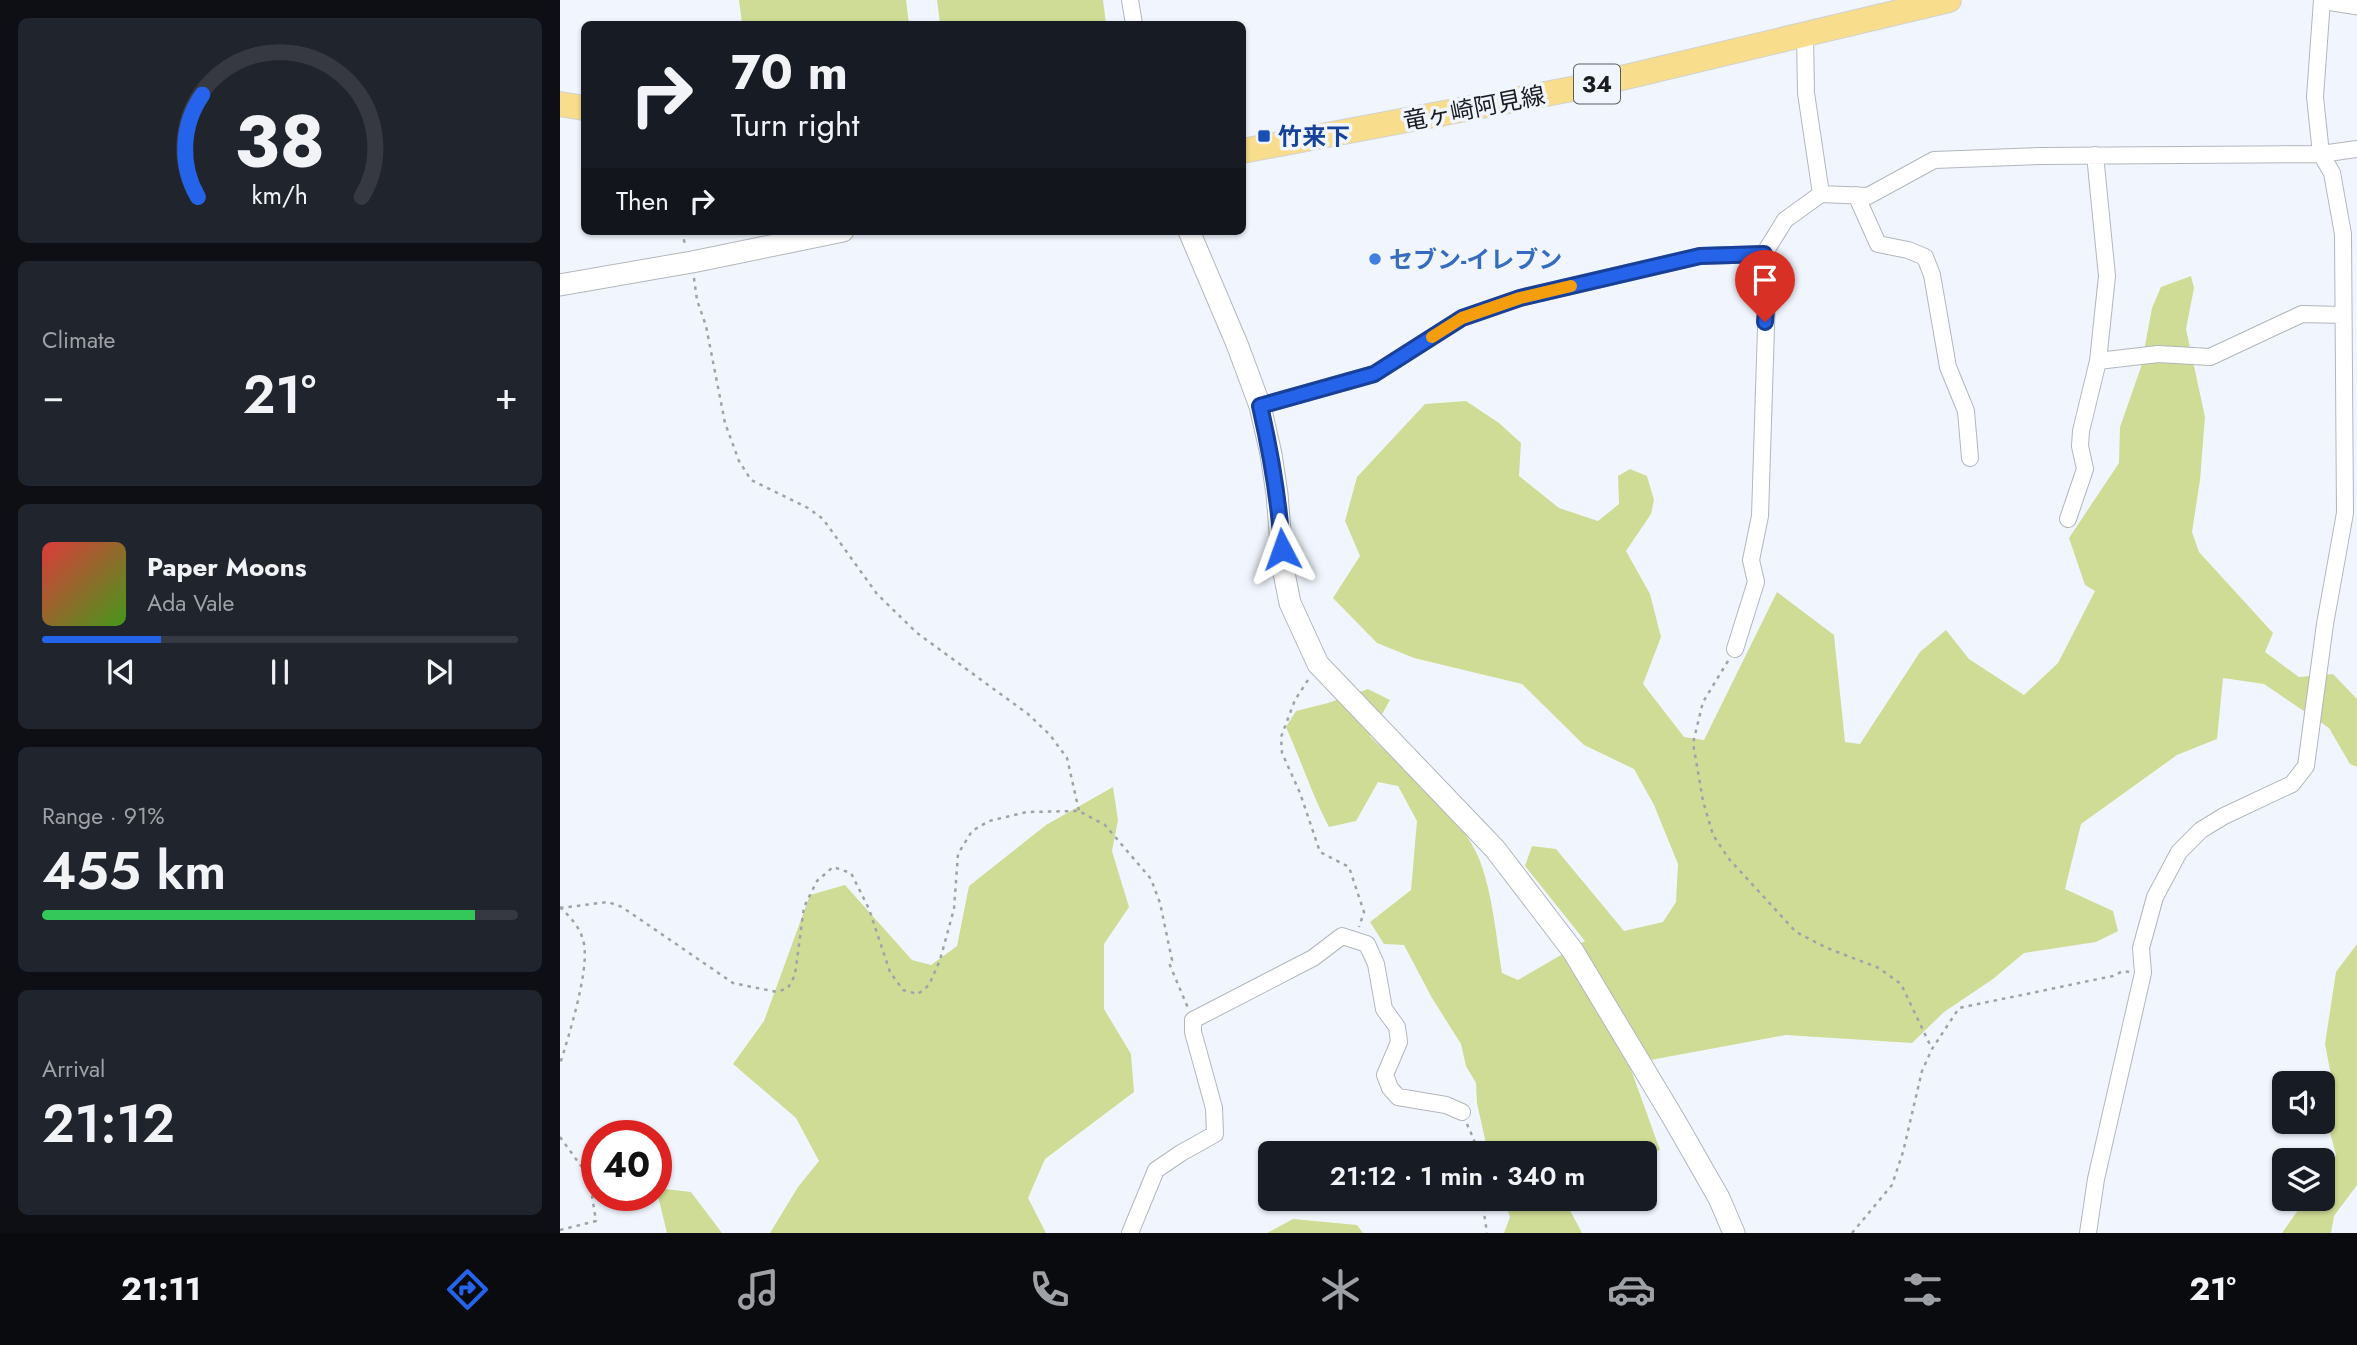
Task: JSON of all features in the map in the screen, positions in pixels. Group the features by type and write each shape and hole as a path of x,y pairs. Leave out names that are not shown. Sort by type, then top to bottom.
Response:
{"main road":[{"name":"竜ヶ崎阿見線","path":"1246,150 1588,86 1949,0"},
{"path":"560,104 581,108"}],"street":[{"path":"1130,0 1134,21"},
{"path":"2088,1233 2096,1179 2143,974 2141,948 2155,897 2179,852 2202,830 2224,816 2292,784 2306,766 2325,624 2351,510 2342,315 2343,234 2332,173 2321,154 2315,97 2322,0"},
{"path":"2332,0 2357,4"},
{"path":"1805,35 1806,93 1821,194"},
{"path":"1735,649 1756,582 1751,560 1760,516 1762,481 1767,296 1764,254 1785,220 1821,194 1868,196 1934,160 2095,155 2321,154 2357,149"},
{"path":"2068,519 2085,469 2080,446 2081,431 2098,361 2107,276 2095,155"},
{"path":"1856,195 1878,244 1908,250 1925,257 1932,275 1948,367 1966,411 1970,458"},
{"path":"560,285 824,235"},
{"path":"1191,235 1260,406 1278,495 1283,568 1290,603 1318,664 1495,849 1573,951 1682,1133 1719,1198 1734,1233"},
{"path":"1260,406 1374,374 1462,318 1520,298 1700,256 1764,254"},
{"path":"2098,361 2158,354 2210,357 2302,314 2342,315"},
{"path":"1130,1233 1156,1170 1215,1134 1214,1108 1193,1032 1193,1020 1313,958 1342,936 1367,944 1376,964 1384,1009 1397,1027 1399,1042 1385,1075 1390,1088 1398,1097 1446,1105 1462,1112"}],"path":[{"path":"683,235 692,262 725,423 739,461 751,480 823,519 877,594 907,623 1028,714 1050,735 1066,758 1079,811"},
{"path":"1735,649 1703,702 1693,743 1703,801 1713,835 1729,859 1796,932 1827,948 1879,968 1901,984 1932,1049"},
{"path":"1318,664 1295,700 1281,737 1282,753 1300,793 1320,852 1349,867 1364,912 1355,940"},
{"path":"560,907 608,902 622,907 733,983 777,992 788,988 795,975 804,907 817,881 833,867 851,873 869,909 890,972 903,990 918,994 929,985 940,960 954,909 958,854 972,831 989,821 1027,812 1079,811 1105,825 1151,878 1160,903 1172,960 1169,963 1193,1020"},
{"path":"560,907 575,922 583,942 585,962 570,1032 560,1063"},
{"path":"1852,1233 1892,1185 1903,1152 1922,1071 1932,1049 1959,1008 2113,976 2123,971 2143,974"},
{"path":"1462,1112 1475,1141"},
{"path":"560,1137 589,1177 596,1221 560,1230"},
{"path":"1484,1211 1487,1233"}],"green space":[{"path":"739,0 906,0 909,21 742,21"},
{"path":"937,0 1103,0 1106,21 940,21"},
{"path":"2191,276 2194,288 2186,329 2205,417 2200,480 2192,532 2199,552 2273,633 2265,652 2299,677 2333,674 2357,699 2357,767 2350,764 2329,728 2264,684 2223,678 2217,739 2177,755 2081,824 2065,889 2113,911 2118,931 2096,942 2024,953 1993,979 1944,1012 1912,1043 1786,1035 1629,1064 1657,1141 1485,1141 1477,1103 1476,1083 1466,1066 1461,1044 1432,998 1404,945 1384,944 1370,922 1411,890 1417,821 1398,786 1378,782 1356,821 1329,827 1286,727 1296,711 1368,689 1390,700 1370,736 1447,811 1472,845 1488,888 1502,973 1518,980 1585,941 1525,866 1532,846 1556,849 1624,931 1663,922 1676,902 1678,864 1654,805 1634,769 1584,745 1522,684 1414,658 1377,643 1333,598 1360,556 1345,521 1357,477 1425,404 1466,401 1499,423 1521,443 1519,476 1559,508 1598,521 1619,504 1618,476 1630,469 1647,476 1654,500 1651,514 1626,551 1650,594 1661,637 1643,684 1684,737 1704,740 1777,592 1834,635 1845,742 1860,744 1920,652 1946,630 1969,659 2024,695 2058,663 2095,591 2085,585 2069,538 2119,463 2120,427 2141,367 2152,308 2161,287"},
{"path":"1113,787 1118,820 1112,851 1129,907 1104,944 1104,1009 1131,1054 1134,1092 1045,1159 1028,1198 1046,1233 770,1233 798,1187 819,1161 796,1118 733,1064 764,1021 810,895 845,885 912,960 931,965 957,946 969,886 1046,825"},
{"path":"2357,944 2357,1185 2334,1216 2331,1233 2282,1233 2298,1211 2335,1211 2336,1155 2330,1134 2335,1134 2335,1071 2330,1071 2325,1044 2336,972"},
{"path":"672,1190 691,1192 722,1233 667,1233 662,1211 672,1211"},
{"path":"1508,1211 1570,1211 1582,1233 1504,1233 1510,1217"},
{"path":"1293,1219 1357,1225 1363,1233 1267,1233"}],"slow traffic":[{"path":"1432,337 1462,318 1520,298 1571,286"}],"place":[{"name":"竹来下","path":"1264,136"},
{"name":"セブン-イレブン","path":"1375,259"}],"route":[{"path":"1282,549 1278,495 1260,406 1374,374 1462,318 1520,298 1700,256 1764,254 1767,296 1765,322"}]}
